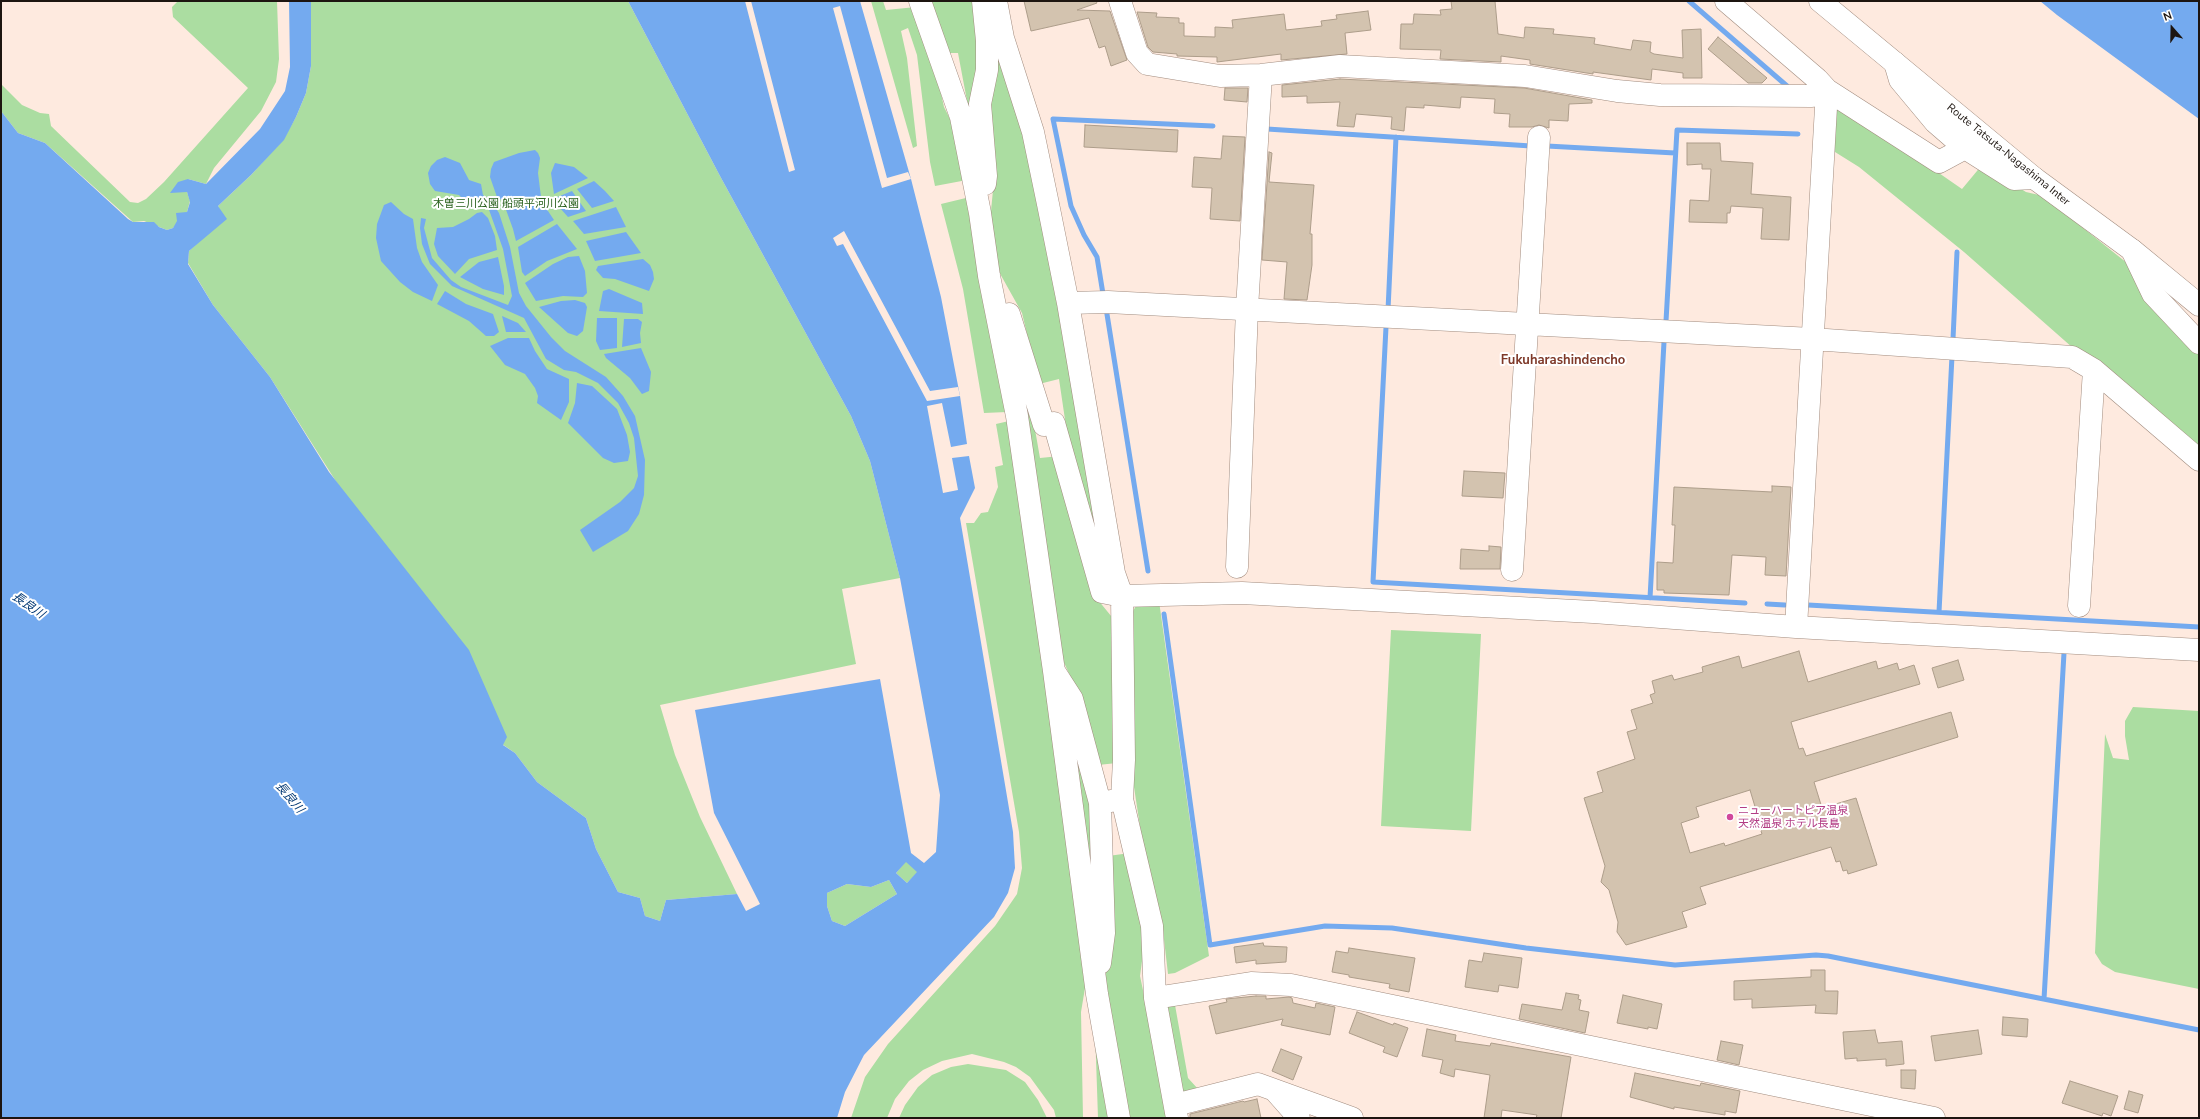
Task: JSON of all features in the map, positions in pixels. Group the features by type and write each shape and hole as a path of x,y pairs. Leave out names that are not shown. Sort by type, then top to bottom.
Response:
{"street":[{"path":"920,1 961,117 980,213 989,276 1017,416 1054,671 1097,994 1119,1118"},
{"path":"980,213 986,176 980,104 987,70 987,41 983,1"},
{"path":"996,1 1003,38 1033,132 1068,303 1114,573 1122,596 1124,760 1122,799 1152,926 1155,998 1176,1112 1258,1084 1352,1118"},
{"path":"1120,1 1137,53 1147,64 1220,76 1261,75 1340,66 1525,76 1617,91 1660,95 1812,96 1827,90"},
{"path":"1726,1 1817,79 1827,90 1939,162 1965,148"},
{"name":"Route Tatsuta-Nagashima Inter","path":"1820,1 2034,178 2132,250 2199,305"},
{"path":"1895,63 1900,80 1935,122 1965,148 2014,178 2034,178"},
{"path":"1237,567 1247,310 1261,75"},
{"path":"1796,627 1827,90"},
{"path":"1512,570 1539,137"},
{"path":"2132,250 2153,294 2199,344"},
{"path":"989,276 1011,318 1044,426 1054,423 1102,592 1122,596 1242,593 1593,612 1796,627 2199,650"},
{"path":"1068,303 1108,302 1812,339 2072,357 2094,370 2199,460"},
{"path":"2079,606 2094,370"},
{"path":"1054,671 1072,699 1100,803 1104,933 1097,994"},
{"path":"1100,803 1122,799"},
{"path":"1155,998 1251,983 1291,985 1881,1113 1934,1118"},
{"path":"1275,1091 1282,1118"},
{"path":"1275,1091 1299,1118"}],"green space":[{"path":"178,1 277,1 279,59 276,82 261,111 214,168 206,184 188,179 187,192 190,201 187,212 173,228 167,230 144,221 133,222 45,143 18,133 1,111 1,84 22,105 40,113 49,114 51,126 130,202 138,203 146,199 164,182 248,88 173,17 172,7"},
{"name":"木曽三川公園 船頭平河川公園","path":"311,1 628,1 720,176 851,416 870,461 900,578 842,589 856,664 660,705 675,755 700,817 737,894 666,900 660,921 645,916 640,898 618,892 596,849 586,818 537,782 515,753 502,744 270,377 213,305 188,263 189,251 206,235 220,211 218,206 251,175 283,140 296,117 306,93 311,66"},
{"path":"871,1 883,1 886,10 916,7 933,57 944,107 960,139 967,180 935,186 930,162 917,55 908,28 901,31 907,58 917,146 913,148"},
{"path":"926,1 979,1 980,170 958,53 944,53"},
{"path":"993,36 1025,133 1111,588 1071,460 1059,379 1039,384 1022,313 998,270 990,221 994,180 987,103"},
{"path":"1842,106 1962,189 1982,165 2026,192 2043,196 2127,263 2199,351 2199,453 2073,348 1964,252 1859,167 1827,147 1834,108"},
{"path":"970,197 1007,412 984,413 963,289 941,204"},
{"path":"1010,329 1026,378 1040,458 1060,456 1098,600 1116,622 1117,763 1098,765 1079,695 1060,654"},
{"path":"1009,421 1087,976 1081,1012 1083,1118 1056,1118 1054,1110 1030,1077 1016,1067 1004,1062 972,1054 942,1061 923,1070 909,1081 895,1099 887,1118 851,1118 865,1077 888,1044 995,926 1017,894 1022,868 1019,832 966,523 974,523 981,513 988,512 998,487 995,467 1003,465 996,424"},
{"path":"1159,601 1209,956 1175,973 1168,974 1162,922 1145,859 1130,761 1130,616 1136,606"},
{"path":"1391,630 1481,634 1471,831 1381,826"},
{"path":"2133,707 2199,711 2199,989 2115,972 2102,964 2095,953 2105,734 2113,758 2129,760 2125,736 2125,721"},
{"path":"1068,709 1092,809 1098,911"},
{"path":"1130,853 1147,924 1140,976 1170,1118 1127,1118 1105,980 1111,932 1108,856"},
{"path":"906,861 918,872 907,883 896,873"},
{"path":"889,880 897,894 845,926 832,921 827,906 827,893 847,884 871,887"},
{"path":"1175,1005 1188,1078 1198,1089 1183,1093 1165,1008"},
{"path":"1095,1029 1112,1118 1098,1118"},
{"path":"968,1064 1006,1070 1025,1082 1038,1100 1047,1118 899,1118 905,1105 918,1087 932,1075 951,1067"}],"water":[{"name":"長良川","path":"289,1 311,1 311,66 306,93 296,117 284,140 251,175 218,206 227,219 189,251 188,264 213,305 270,377 329,472 469,650 507,737 503,745 515,753 537,782 586,818 596,849 618,892 640,898 645,916 660,921 666,900 737,894 746,911 760,904 714,813 695,710 880,679 911,853 924,863 936,852 940,795 900,578 870,461 851,416 720,176 628,1 860,1 911,179 941,297 960,396 967,444 951,447 942,403 927,406 943,493 958,490 952,458 969,456 975,488 960,518 1013,832 1015,868 1008,893 994,917 864,1055 845,1092 837,1118 1,1118 1,111 18,133 45,143 128,219 133,222 154,222 159,227 167,230 173,228 177,221 176,213 187,212 190,202 187,192 170,193 178,182 188,179 206,184 260,129 285,91 290,67","holes":["906,862 917,872 907,883 896,873","889,880 897,894 845,926 832,921 827,906 827,893 847,884 871,887"]},
{"path":"2040,1 2199,1 2199,119 2057,15"},
{"path":"535,150 540,158 538,173 541,197 503,201 497,197 490,177 494,162 519,153"},
{"path":"445,157 460,163 469,180 481,184 483,195 491,201 499,213 510,247 519,293 526,306 551,337 565,351 606,377 623,396 635,416 645,460 644,495 639,514 628,531 593,552 580,530 620,502 634,488 638,476 634,438 629,423 618,403 598,383 576,372 564,370 546,359 524,318 452,286 430,264 422,244 420,228 421,218 426,219 424,228 432,258 451,280 461,287 508,305 512,296 503,249 488,207 480,201 471,203 466,202 459,195 435,191 430,184 428,173 431,166 437,160"},
{"path":"555,163 574,167 588,178 554,194 551,173"},
{"path":"594,181 614,201 592,208 577,189"},
{"path":"572,191 586,211 568,217 560,208 555,198"},
{"path":"391,202 404,214 413,219 417,248 422,262 438,285 432,301 413,292 400,282 381,261 376,238 377,224 384,205"},
{"path":"542,202 554,220 516,241 505,207"},
{"path":"616,207 626,227 584,234 573,221"},
{"path":"482,212 488,218 495,236 497,250 469,259 455,274 438,256 434,244 437,228 453,227 477,213"},
{"path":"557,224 577,249 547,261 525,276 522,272 518,247"},
{"path":"626,232 641,253 595,261 586,241"},
{"path":"579,256 585,271 587,293 583,297 563,296 536,301 525,283 553,264 568,257"},
{"path":"498,257 504,286 504,295 483,289 460,277 479,262"},
{"path":"643,259 650,265 653,272 654,279 649,291 615,279 603,278 596,270 598,266"},
{"path":"609,289 642,303 643,314 599,311 603,291"},
{"path":"445,291 466,304 493,314 499,332 494,336 486,336 469,321 437,304"},
{"path":"575,300 585,303 587,307 583,331 577,336 568,333 539,307 561,301"},
{"path":"502,316 518,323 526,332 506,332"},
{"path":"597,318 617,318 617,348 600,350 596,341"},
{"path":"624,319 638,319 642,322 640,333 641,343 622,347"},
{"path":"508,338 529,338 535,351 547,369 569,379 569,402 561,420 537,403 538,396 535,388 525,374 505,365 490,346"},
{"path":"641,348 651,372 649,391 642,394 630,378 606,358 604,354"},
{"path":"577,383 592,386 617,409 627,435 630,452 628,461 614,463 603,458 568,423 575,403"}],"pier":[{"path":"745,1 751,1 795,170 789,172"},
{"path":"840,6 887,178 908,172 911,179 882,188 833,8"},
{"path":"844,231 930,391 958,387 960,396 927,401 843,244 837,246 833,238"}],"building":[{"path":"1024,1 1096,1 1097,3 1077,10 1110,11 1127,60 1111,66 1105,46 1099,48 1089,18 1031,31"},
{"path":"1451,1 1495,1 1498,34 1524,38 1525,27 1554,29 1553,34 1595,38 1594,44 1631,50 1633,40 1651,42 1650,52 1654,54 1683,58 1682,30 1701,29 1702,78 1683,78 1683,73 1652,69 1651,80 1593,72 1593,74 1530,64 1530,60 1501,56 1501,62 1440,59 1441,50 1400,49 1401,24 1413,24 1414,14 1441,15 1440,10 1452,9"},
{"path":"1368,11 1371,30 1345,33 1347,54 1281,60 1281,54 1217,62 1217,57 1177,56 1177,54 1153,52 1148,47 1137,12 1157,13 1156,17 1179,18 1179,23 1184,23 1184,36 1215,37 1215,27 1233,28 1232,20 1284,14 1286,30 1322,26 1321,21 1337,19 1336,15"},
{"path":"1718,37 1767,78 1762,83 1748,83 1708,49"},
{"path":"1340,79 1524,88 1592,100 1592,103 1569,104 1568,121 1549,120 1549,128 1539,125 1532,127 1509,127 1510,114 1494,113 1495,99 1461,97 1460,108 1424,105 1424,108 1406,107 1404,131 1391,129 1392,117 1356,114 1354,127 1337,126 1340,102 1307,103 1307,96 1282,97 1282,85"},
{"path":"1225,88 1248,88 1247,102 1224,100"},
{"path":"1085,125 1178,130 1177,152 1084,147"},
{"path":"1223,136 1245,137 1240,221 1210,219 1212,188 1192,187 1194,157 1221,159"},
{"path":"1687,143 1720,143 1721,161 1753,163 1751,194 1791,197 1789,240 1761,239 1763,208 1731,206 1730,213 1727,213 1727,223 1689,222 1690,200 1709,201 1711,169 1702,169 1702,164 1687,165"},
{"path":"1269,152 1272,153 1269,182 1314,185 1310,234 1312,234 1312,265 1307,300 1284,299 1287,262 1262,260"},
{"path":"1464,471 1505,473 1503,498 1462,496"},
{"path":"1772,486 1791,487 1786,576 1765,575 1766,557 1732,555 1729,595 1664,593 1664,590 1657,590 1657,562 1673,563 1675,525 1672,525 1674,487 1772,492"},
{"path":"1489,546 1501,547 1500,569 1460,569 1461,549 1489,551"},
{"path":"1799,651 1808,682 1876,661 1878,669 1897,663 1899,670 1914,665 1920,684 1791,722 1799,749 1803,748 1806,756 1951,712 1958,737 1814,782 1822,808 1856,798 1877,865 1848,874 1847,870 1843,871 1840,861 1836,862 1831,847 1700,887 1706,904 1682,912 1687,927 1626,945 1617,932 1618,922 1609,890 1601,882 1605,866 1584,798 1603,792 1597,772 1635,759 1627,732 1637,729 1631,710 1653,703 1650,695 1655,693 1652,681 1672,675 1674,680 1703,672 1702,667 1739,656 1742,668","holes":["1750,790 1762,834 1725,846 1724,843 1690,853 1681,823 1699,817 1696,807"]},
{"path":"1958,660 1964,680 1938,688 1932,668"},
{"path":"1263,943 1264,946 1287,947 1286,962 1256,964 1256,960 1236,963 1234,947"},
{"path":"1349,948 1415,958 1409,992 1389,988 1390,984 1349,977 1349,975 1332,972 1336,951 1348,953"},
{"path":"1484,953 1522,958 1518,988 1499,985 1498,992 1465,987 1469,960 1482,962"},
{"path":"1811,970 1825,970 1825,991 1838,991 1837,1014 1815,1013 1816,1005 1752,1008 1752,999 1734,1000 1734,981 1811,977"},
{"path":"1566,993 1579,995 1578,999 1581,1000 1579,1010 1589,1012 1585,1033 1519,1019 1522,1004 1562,1010"},
{"path":"1623,995 1662,1004 1657,1029 1648,1027 1648,1029 1617,1023"},
{"path":"1266,996 1266,999 1289,997 1292,998 1293,1003 1315,1008 1316,1003 1335,1007 1330,1035 1281,1025 1283,1019 1216,1034 1209,1006 1227,1002 1226,999"},
{"path":"1357,1012 1393,1025 1394,1023 1408,1028 1397,1057 1383,1052 1385,1047 1349,1033"},
{"path":"2003,1017 2028,1019 2027,1037 2002,1035"},
{"path":"1427,1029 1456,1035 1455,1041 1490,1046 1491,1043 1571,1057 1561,1118 1536,1118 1537,1115 1502,1110 1501,1118 1484,1118 1490,1075 1455,1069 1454,1077 1440,1073 1443,1060 1422,1056"},
{"path":"1875,1030 1878,1043 1902,1041 1904,1064 1886,1066 1886,1059 1857,1061 1857,1058 1845,1059 1843,1032"},
{"path":"1978,1030 1982,1054 1935,1061 1931,1036"},
{"path":"1721,1041 1743,1045 1739,1065 1717,1060"},
{"path":"1281,1049 1302,1057 1293,1080 1272,1071"},
{"path":"1901,1070 1916,1070 1915,1089 1901,1088"},
{"path":"1635,1073 1700,1086 1701,1083 1740,1091 1736,1113 1725,1111 1725,1115 1674,1107 1674,1109 1630,1097"},
{"path":"2070,1081 2118,1096 2111,1116 2103,1113 2102,1116 2062,1103"},
{"path":"2129,1091 2143,1095 2138,1113 2124,1109"},
{"path":"1257,1099 1261,1118 1190,1118 1190,1114"}],"waterway":[{"path":"1689,1 1787,86"},
{"path":"1103,294 1097,257 1084,235 1071,206 1053,119 1213,126"},
{"path":"1267,129 1531,146"},
{"path":"1666,321 1677,130 1798,134"},
{"path":"1388,310 1396,137"},
{"path":"1547,146 1675,153"},
{"path":"1953,339 1957,252"},
{"path":"1106,308 1148,571"},
{"path":"1386,327 1373,582 1745,603"},
{"path":"1650,598 1664,342"},
{"path":"1939,612 1952,356"},
{"path":"1767,604 1785,605"},
{"path":"1808,605 2199,627"},
{"path":"1164,614 1210,945 1325,926 1392,928 1526,948 1675,965 1816,955 1828,956 2199,1030"},
{"path":"2044,999 2064,653"}],"place":[{"name":"ニューハートピア温泉 天然温泉 ホテル長島","path":"1730,817"}],"district":[{"name":"Fukuharashindencho","path":"1563,361"}]}
